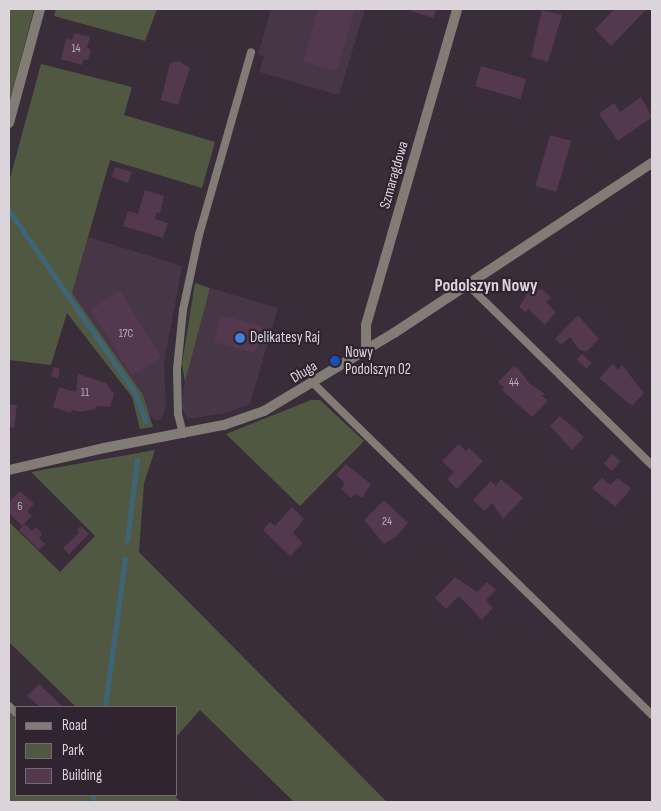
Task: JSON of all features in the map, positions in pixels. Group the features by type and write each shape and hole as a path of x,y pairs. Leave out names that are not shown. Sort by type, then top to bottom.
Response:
{"street":[{"path":"9,123 40,9"},
{"name":"Szmaragdowa","path":"366,350 366,325 458,9"},
{"name":"Długa","path":"9,470 104,448 183,434 246,418 314,384 652,163"}],"lane":[{"path":"183,434 178,414 177,369 183,310 199,235 251,52"},
{"path":"468,285 652,465"},
{"path":"314,384 652,715"}],"shaded area":[{"path":"271,9 365,9 339,95 259,72 264,57 258,54"},
{"path":"88,237 182,266 164,364 166,407 161,420 155,420 149,415 143,395 72,293"},
{"path":"210,288 278,308 250,404 226,413 188,419 181,408 185,382"}],"green space":[{"path":"9,9 34,9 9,104"},
{"path":"56,9 157,9 145,41 54,16"},
{"path":"41,64 132,87 124,115 215,142 202,188 110,160 72,293 143,395 153,427 140,429 132,397 67,313 51,365 9,360 9,182"},
{"path":"195,283 210,288 185,382 182,364"},
{"path":"311,400 320,400 364,441 300,506 226,434"},
{"path":"155,450 144,483 139,552 387,802 294,802 200,710 178,735 178,706 75,706 9,642 9,522 60,572 95,536 31,472"},
{"path":"9,712 15,719 15,796 175,796 181,802 9,802"}],"building":[{"path":"318,9 355,9 337,71 303,62"},
{"path":"412,9 436,9 434,18 411,11"},
{"path":"615,9 647,9 611,46 595,29"},
{"path":"542,10 562,15 548,62 531,57"},
{"path":"74,33 90,37 87,48 91,49 88,60 84,59 82,65 61,59 66,39 72,40"},
{"path":"179,61 190,68 178,105 161,100 170,63"},
{"path":"481,66 526,79 520,99 475,86"},
{"path":"641,97 652,117 618,141 599,114 614,103 620,112"},
{"path":"550,135 571,141 557,192 535,186"},
{"path":"115,167 132,172 128,183 112,177"},
{"path":"145,190 164,196 160,213 157,212 155,219 168,223 163,238 123,226 128,211 138,214"},
{"path":"531,288 543,290 551,298 546,302 556,312 545,325 528,309 525,312 519,307"},
{"path":"120,291 161,357 132,376 90,310"},
{"path":"221,315 263,326 255,353 214,342"},
{"path":"578,315 599,339 586,352 579,349 570,337 561,345 555,339"},
{"path":"582,354 592,363 586,369 577,360"},
{"path":"613,364 618,370 622,365 644,393 632,406 599,378"},
{"path":"54,367 60,369 58,378 51,376"},
{"path":"513,367 518,368 530,384 545,394 542,396 548,401 532,417 502,390 504,388 498,382"},
{"path":"78,374 106,383 114,394 110,407 96,406 95,409 80,412 72,410 71,413 53,407 59,387 76,392"},
{"path":"9,404 17,405 14,428 9,427"},
{"path":"560,416 584,437 572,450 550,426"},
{"path":"459,444 466,451 469,448 483,461 457,489 447,479 454,472 442,461"},
{"path":"612,454 620,461 612,471 603,464"},
{"path":"346,464 371,484 362,498 355,494 351,498 341,489 345,483 336,475"},
{"path":"602,478 610,485 617,478 629,486 630,490 615,507 592,488"},
{"path":"501,479 523,498 503,519 492,503 485,511 473,500 491,481 496,486"},
{"path":"20,491 34,504 27,511 32,516 22,526 9,513 9,502"},
{"path":"384,500 408,523 397,536 384,544 364,520"},
{"path":"292,507 304,519 293,533 303,543 290,556 263,530 270,522 275,526"},
{"path":"25,524 32,531 36,527 42,534 39,538 45,544 39,550 19,530"},
{"path":"81,526 89,534 69,554 63,548 80,532 77,530"},
{"path":"455,577 477,592 487,582 496,590 486,600 493,608 482,620 459,596 446,609 435,598"},
{"path":"39,684 62,706 39,706 27,696"}],"waterway":[{"path":"9,210 135,392 146,421"},
{"path":"127,541 137,460"},
{"path":"105,706 125,559"},
{"path":"93,796 93,802"}],"place":[{"name":"Delikatesy Raj","path":"240,338"},
{"name":"Nowy Podolszyn 02","path":"335,361"}],"district":[{"name":"Podolszyn Nowy","path":"486,286"}]}
